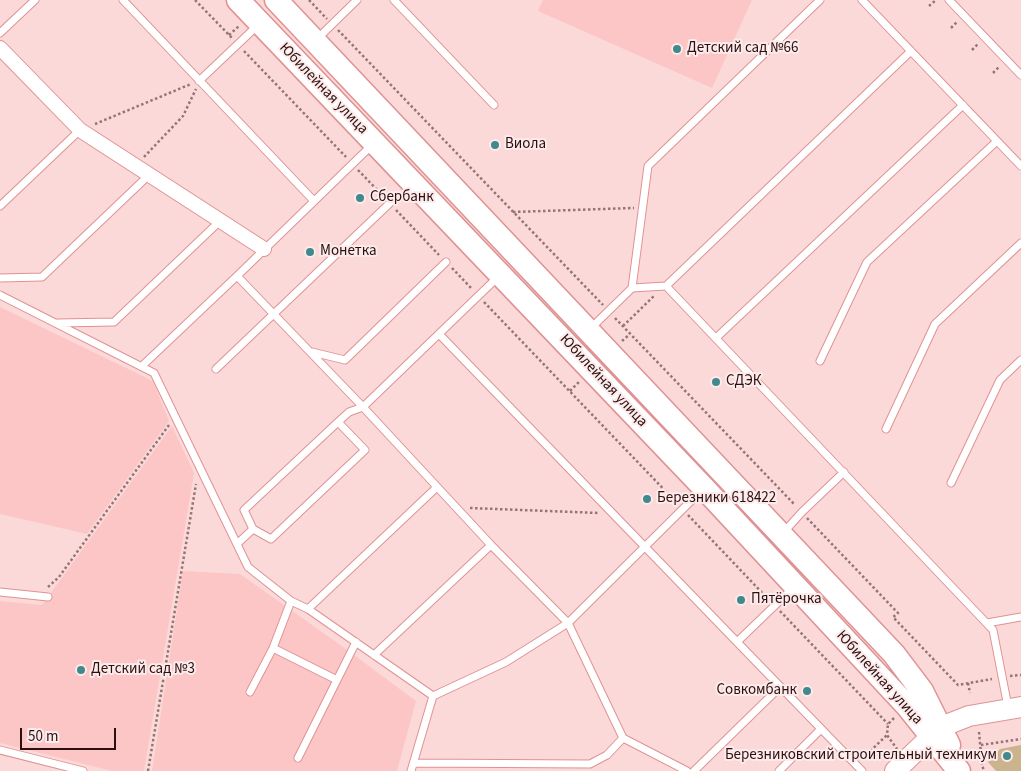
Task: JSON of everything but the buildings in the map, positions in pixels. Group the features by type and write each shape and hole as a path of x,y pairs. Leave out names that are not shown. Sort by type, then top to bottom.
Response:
{"main road":[{"name":"Юбилейная улица","path":"238,0 704,488 906,706 936,732"},
{"name":"Юбилейная улица","path":"276,0 589,330 780,536 894,654 922,691 936,732 960,771"},
{"path":"895,771 936,732 969,716 1015,708"}],"street":[{"path":"0,48 80,130 264,250"}],"lane":[{"path":"0,33 35,0"},
{"path":"123,0 314,201"},
{"path":"315,41 357,0"},
{"path":"394,0 494,105"},
{"path":"589,330 632,288 648,166 820,0"},
{"path":"862,0 1021,166"},
{"path":"949,0 1021,76"},
{"path":"200,81 260,23"},
{"path":"632,288 666,286 911,51"},
{"path":"716,338 963,105"},
{"path":"0,206 80,130"},
{"path":"820,361 867,262 997,141"},
{"path":"142,366 375,142"},
{"path":"0,278 42,277 149,175"},
{"path":"216,369 390,203"},
{"path":"56,322 114,322 220,221"},
{"path":"886,430 935,324 1021,243"},
{"path":"311,352 345,360 446,262"},
{"path":"338,422 365,450 271,539 253,529 244,510 338,422 349,412 363,407 501,274"},
{"path":"236,276 363,407 490,545 568,623 623,738 687,771"},
{"path":"666,286 993,630 1002,678 1015,708"},
{"path":"0,295 154,373 248,567 291,600 308,609 433,696"},
{"path":"439,334 862,771"},
{"path":"951,483 1000,380 1021,360"},
{"path":"780,536 844,472"},
{"path":"308,609 437,487"},
{"path":"411,771 433,696 506,662 568,623 704,488"},
{"path":"237,544 253,529"},
{"path":"374,655 490,545"},
{"path":"737,642 795,586"},
{"path":"0,592 48,597"},
{"path":"250,692 273,648 291,600"},
{"path":"987,623 1021,617"},
{"path":"298,758 356,642"},
{"path":"273,648 337,680"},
{"path":"694,771 780,687"},
{"path":"779,771 822,729"},
{"path":"414,763 590,764 607,754 623,738"},
{"path":"0,750 83,771"},
{"path":"587,771 590,764"}],"path":[{"path":"196,0 888,724 894,718"},
{"path":"929,6 936,0"},
{"path":"80,130 200,81"},
{"path":"135,166 183,116 200,81"},
{"path":"513,212 642,208"},
{"path":"623,326 666,286"},
{"path":"38,595 59,577 176,416"},
{"path":"148,771 200,465"},
{"path":"456,508 612,514"},
{"path":"898,613 893,617 958,685 1021,674"},
{"path":"940,675 945,671"},
{"path":"968,683 970,693"},
{"path":"979,732 984,771"},
{"path":"856,765 887,735"},
{"path":"981,745 1021,739"}],"shaded area":[{"name":"Детский сад №66","path":"543,0 752,0 712,88 538,11"},
{"path":"0,307 153,381 169,421 87,534 0,514"},
{"path":"172,426 194,473 144,771 112,771 0,743 0,601 42,605"},
{"path":"183,571 240,574 416,701 397,771 152,771"},
{"name":"Березниковский строительный техникум","path":"1021,745 1021,771 996,771 988,762 1000,749"}],"place":[{"name":"Детский сад №66","path":"677,49"},
{"name":"Виола","path":"495,145"},
{"name":"Сбербанк","path":"360,198"},
{"name":"Монетка","path":"310,252"},
{"name":"СДЭК","path":"716,382"},
{"name":"Березники 618422","path":"647,499"},
{"name":"Пятёрочка","path":"741,600"},
{"name":"Детский сад №3","path":"81,670"},
{"name":"Совкомбанк","path":"807,691"},
{"name":"Березниковский строительный техникум","path":"1007,756"}]}
